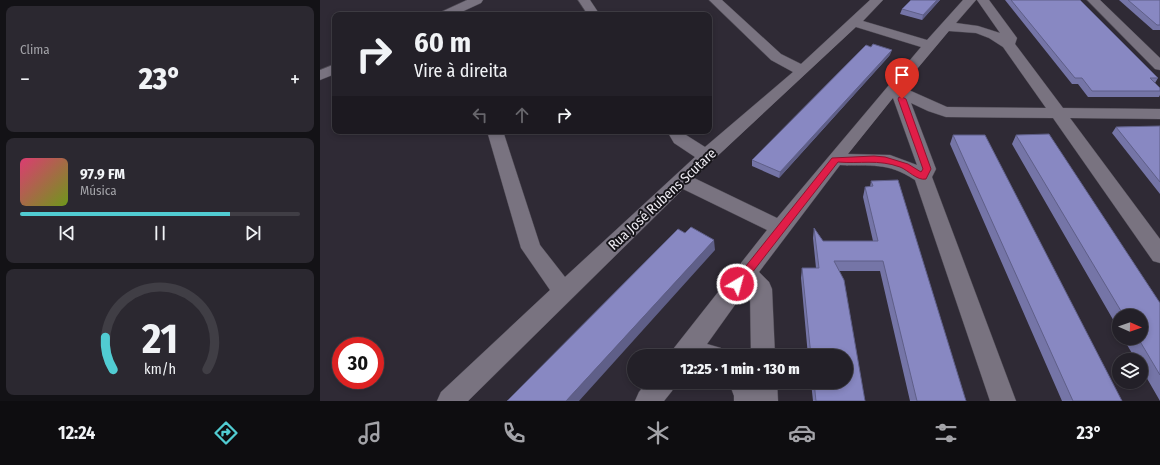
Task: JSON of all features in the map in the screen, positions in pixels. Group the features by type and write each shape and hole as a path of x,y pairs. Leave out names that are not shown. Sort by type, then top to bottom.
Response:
{"street":[{"path":"452,12 477,0"},
{"path":"584,0 592,12"},
{"path":"715,0 776,57 802,71"},
{"path":"689,349 780,228 928,45 970,0"},
{"path":"982,0 1010,38 1008,44"},
{"path":"1093,0 1160,66"},
{"name":"Rua José Rubens Scutare","path":"450,401 706,156 802,71 854,22 867,3"},
{"path":"854,22 928,45"},
{"path":"945,27 964,27 983,31 1008,44 1160,255"},
{"path":"320,76 332,70"},
{"path":"893,89 946,112 1160,114"},
{"path":"893,89 902,99 927,169 923,177"},
{"path":"913,129 925,120 946,112"},
{"path":"496,134 531,248 564,292"},
{"path":"677,134 680,139 706,156"},
{"path":"835,160 874,158 885,160 905,166 923,177 1003,401"},
{"path":"681,180 780,228"},
{"path":"746,273 761,289 763,349"},
{"path":"648,401 657,389"},
{"path":"744,389 747,401"},
{"path":"764,389 765,401"}],"building":[{"path":"911,0 937,0 923,15 902,9"},
{"path":"1011,0 1080,0 1158,78 1150,78 1160,88 1160,91 1092,91 1082,78 1075,78"},
{"path":"1128,0 1160,0 1160,25 1157,25"},
{"path":"873,44 892,50 780,172 752,160 866,45 871,47"},
{"path":"1160,126 1160,182 1116,127"},
{"path":"1049,134 1160,303 1160,375 1142,345 1148,345 1148,309 1120,309 1016,135"},
{"path":"953,135 985,135 1112,382 1112,389 1116,389 1122,401 1073,401"},
{"path":"898,180 966,401 917,401 883,261 834,261 844,280 865,401 816,401 815,389 853,389 853,349 810,349 802,268 819,268 814,228 823,241 878,241 865,187 873,186 871,181"},
{"path":"691,227 714,240 566,401 507,401 678,229 685,233"}],"route":[{"path":"737,284 835,160 874,158 896,162 923,177 927,169 902,99"}]}
